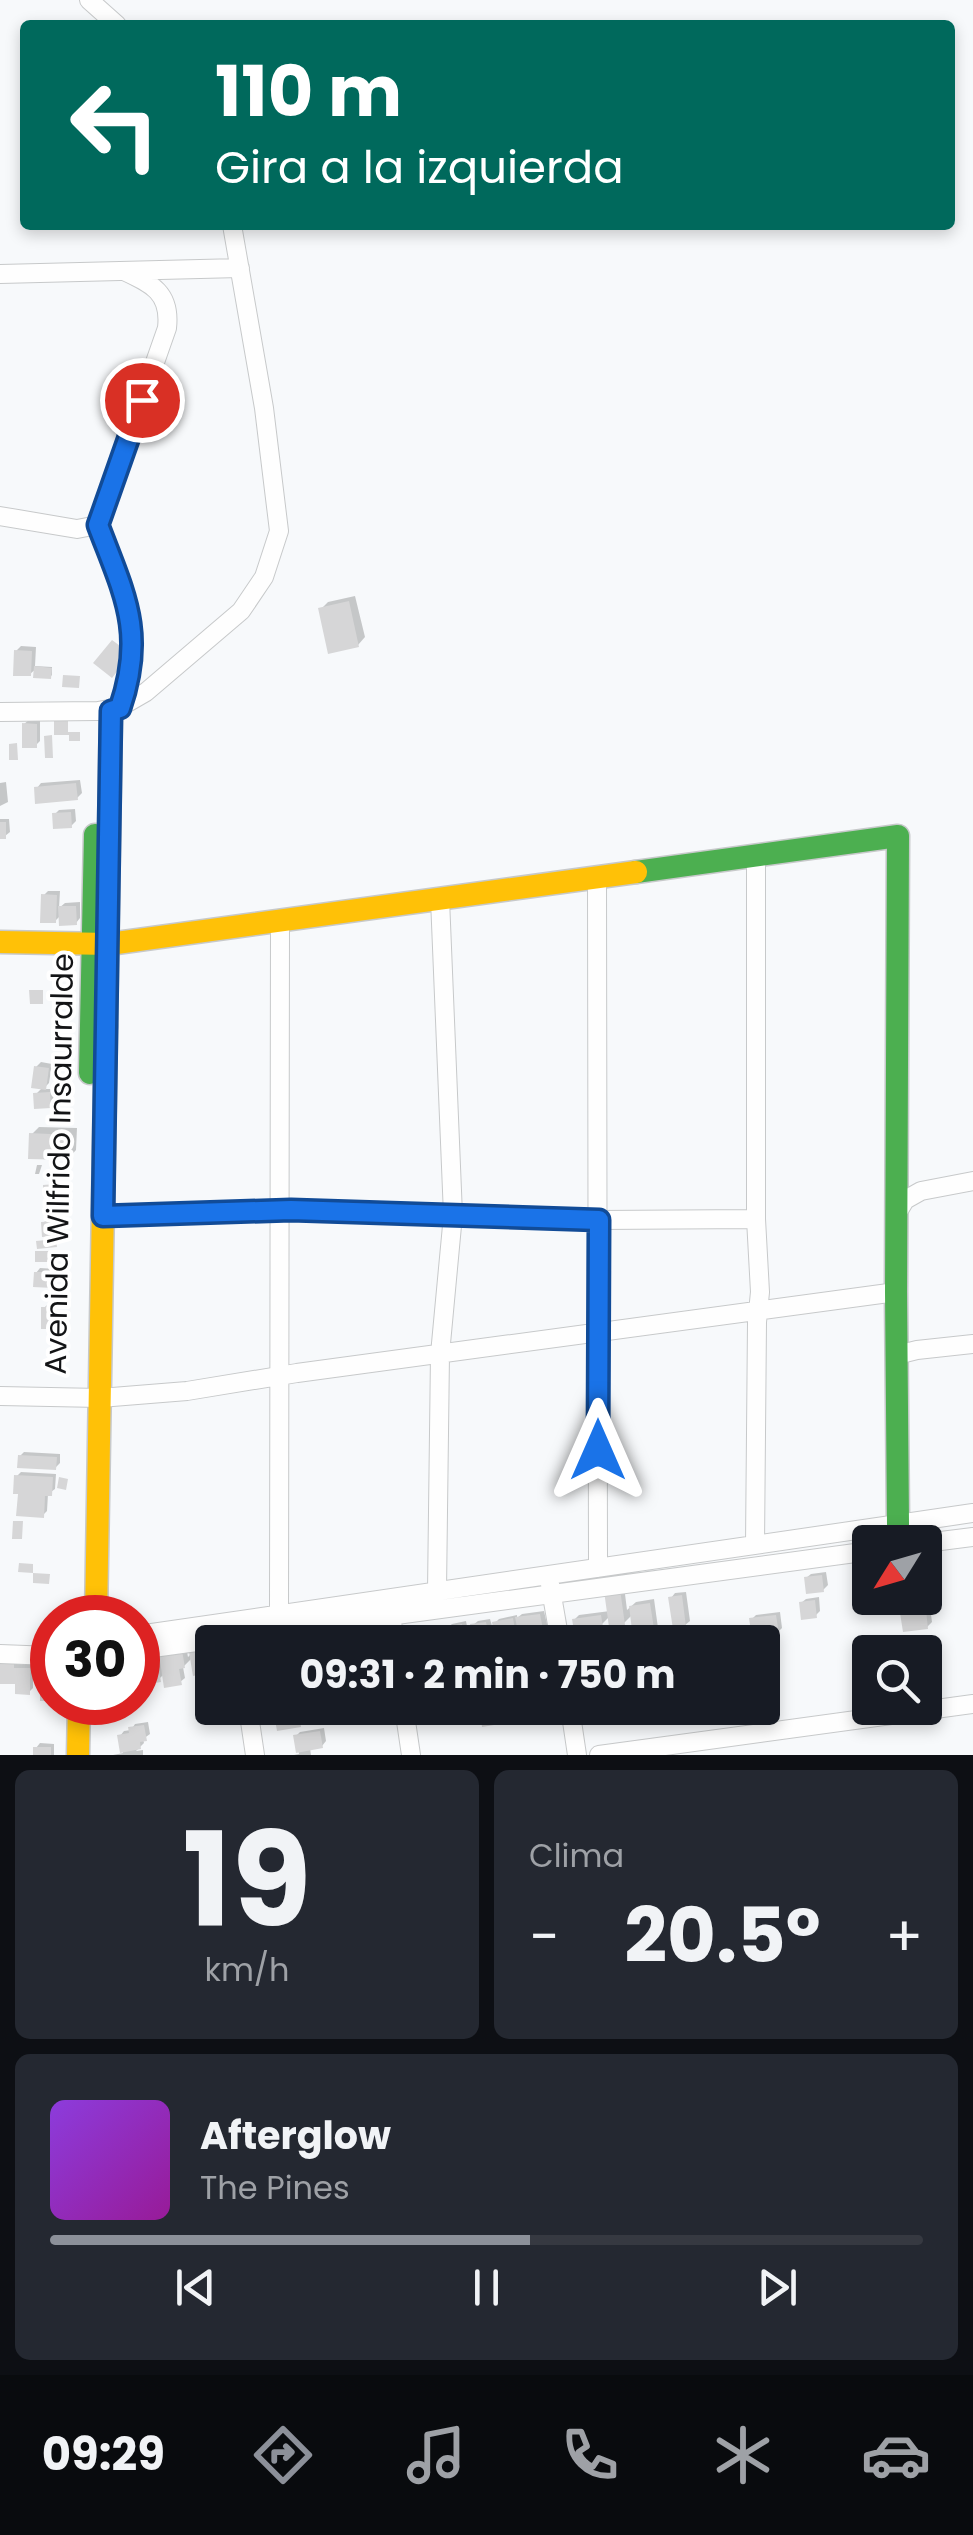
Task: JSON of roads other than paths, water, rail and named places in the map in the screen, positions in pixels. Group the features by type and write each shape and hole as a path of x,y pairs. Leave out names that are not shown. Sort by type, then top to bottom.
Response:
{"street":[{"path":"89,0 111,20"},
{"path":"0,712 110,710 146,692 240,611 264,576 279,530 264,408 233,230"},
{"path":"0,274 240,268"},
{"path":"110,710 129,682 130,618 121,581 98,525 167,328 169,312 160,292 124,270"},
{"path":"0,516 77,529 98,525"},
{"name":"Avenida Wilfrido Insaurralde","path":"96,1595 93,1398 101,944 110,710"},
{"path":"0,942 101,944 898,836 898,1524"},
{"path":"755,1545 760,1292 756,1219 756,856"},
{"path":"597,878 598,1568"},
{"path":"438,1591 440,1354 453,1215 440,899"},
{"path":"279,1614 280,921"},
{"name":"Avenida Wilfrido Insaurralde","path":"82,1595 103,1216 101,944"},
{"path":"896,1216 905,1200 921,1191 973,1181"},
{"path":"103,1216 279,1210 599,1220 756,1219"},
{"path":"0,1396 93,1398 186,1391 896,1292"},
{"path":"898,1355 973,1344"},
{"path":"310,1625 391,1616 550,1584 598,1568 973,1513"},
{"path":"942,1541 973,1537"},
{"path":"255,1625 279,1614 438,1591 550,1584 852,1553"},
{"path":"550,1584 557,1625"},
{"path":"391,1616 392,1625"},
{"path":"160,1635 195,1634"},
{"path":"160,1646 195,1640"},
{"path":"0,1654 30,1655"},
{"path":"600,1755 973,1704"},
{"path":"78,1755 79,1725"},
{"path":"93,1755 94,1725"},
{"path":"251,1725 255,1755"},
{"path":"406,1725 410,1755"},
{"path":"573,1725 577,1755"}]}
